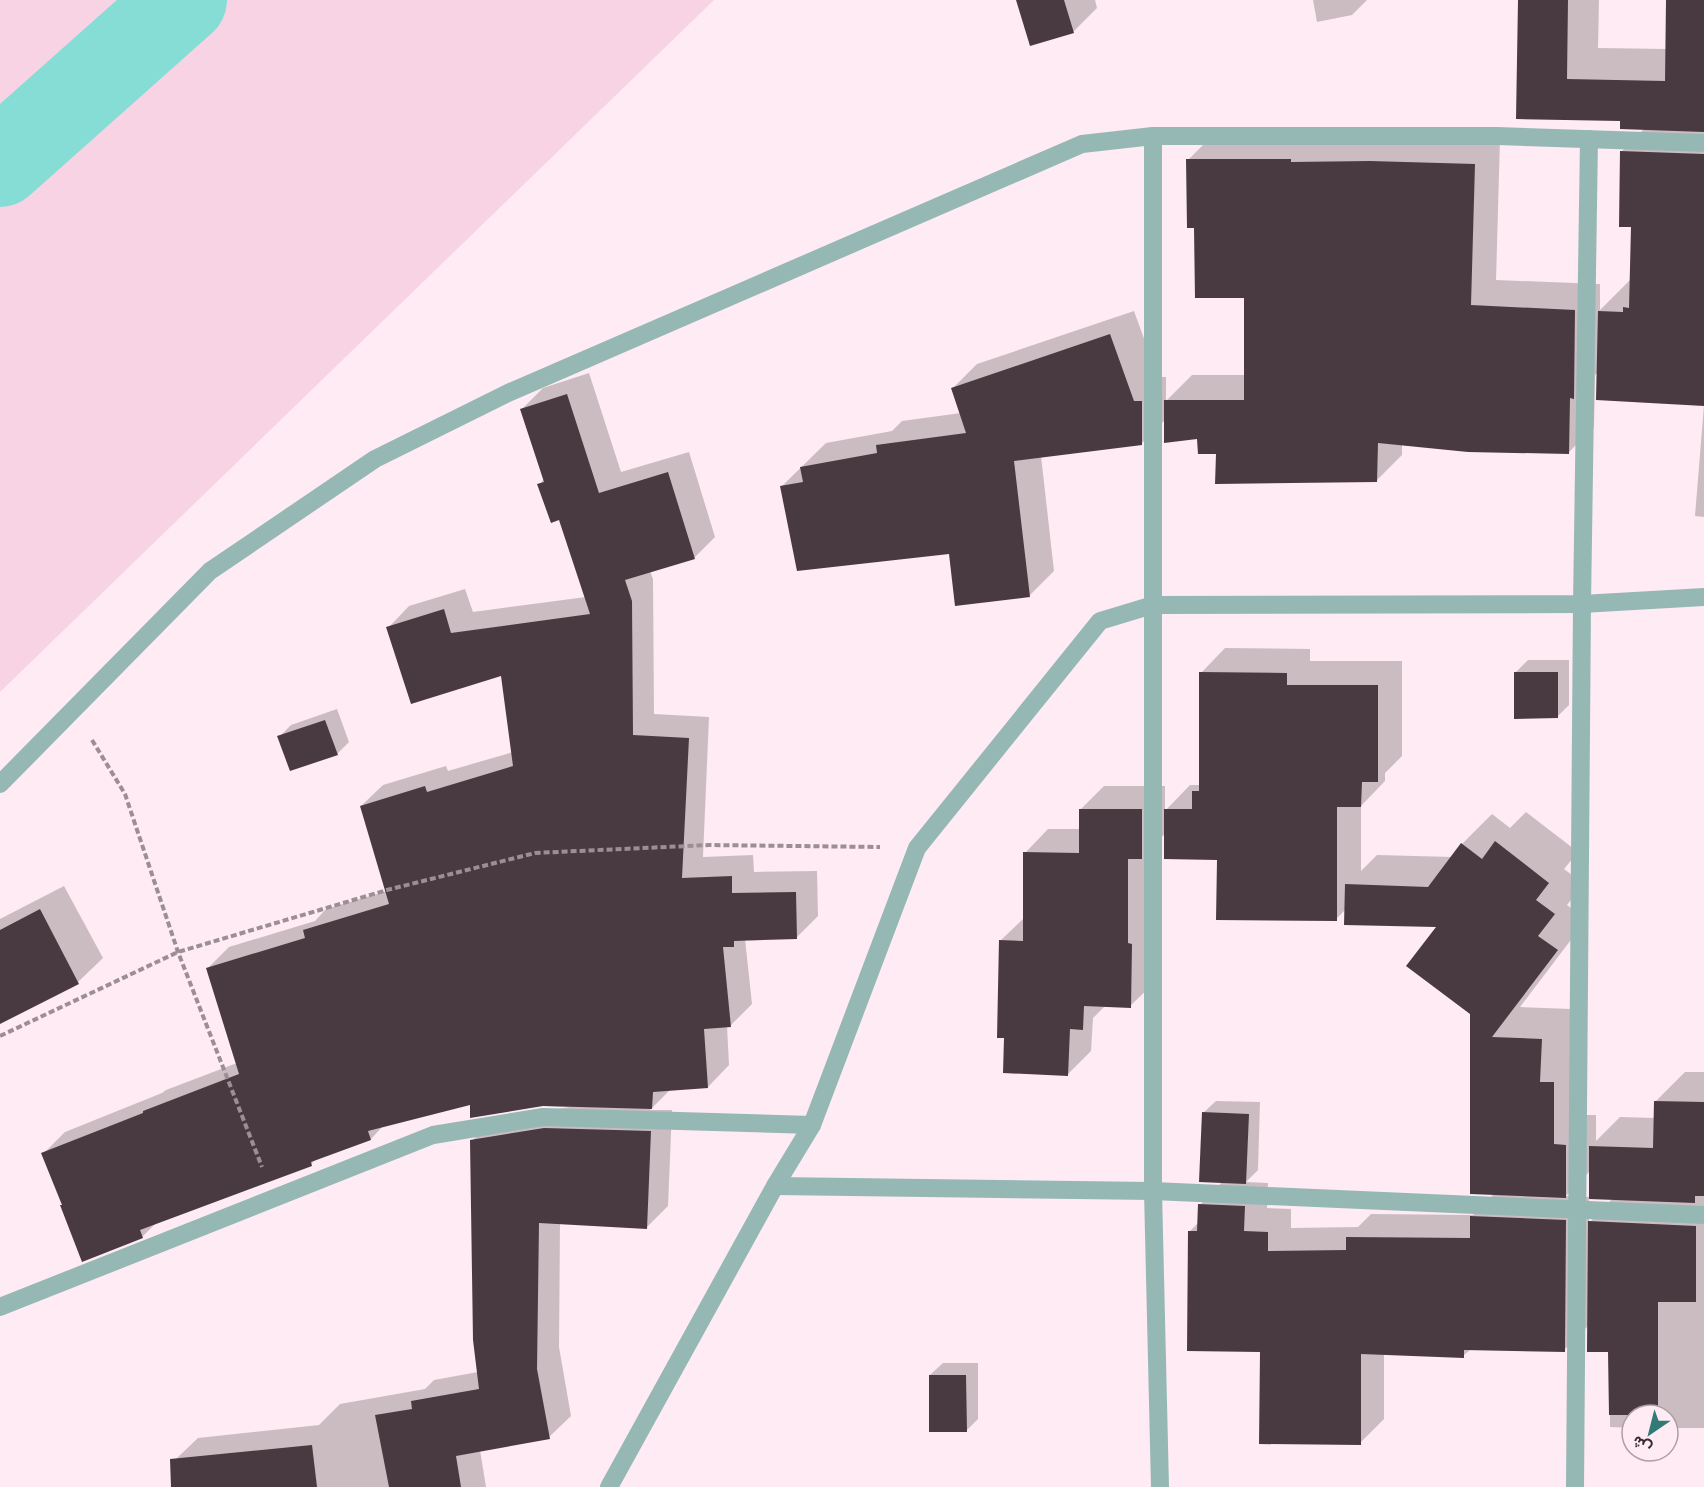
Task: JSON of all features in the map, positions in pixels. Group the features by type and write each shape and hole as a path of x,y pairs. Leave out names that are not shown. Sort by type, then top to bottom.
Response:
{"street":[{"path":"1153,136 1153,1191 1160,1487"},
{"path":"0,784 210,571 375,459 508,393 1082,144 1153,136 1497,136 1704,143"},
{"path":"1575,1487 1582,604 1589,139"},
{"path":"609,1487 775,1186 812,1125 917,848 1100,621 1154,605 1582,604 1704,597"},
{"path":"0,1307 433,1135 543,1117 812,1125"},
{"path":"775,1186 1153,1191 1704,1215"}],"path":[{"path":"74,710 125,794 178,952 274,1198"},
{"path":"0,1036 178,952 387,890 535,854 709,845 917,848"}],"shaded area":[{"path":"0,0 714,0 0,692"}],"building":[{"path":"1016,0 1064,0 1074,33 1030,46"},
{"path":"1518,0 1568,0 1567,79 1665,81 1666,0 1704,0 1704,132 1620,129 1620,121 1516,119"},
{"path":"1620,151 1704,154 1704,406 1596,400 1598,311 1623,312 1623,307 1629,308 1631,227 1619,227"},
{"path":"1186,159 1291,159 1291,162 1370,161 1475,164 1471,305 1575,310 1574,399 1570,398 1569,454 1468,452 1378,443 1377,482 1215,484 1216,454 1198,454 1197,439 1164,443 1164,400 1244,400 1244,298 1195,298 1194,228 1187,228"},
{"path":"1110,334 1134,401 1142,401 1142,445 1014,461 1030,597 955,606 949,554 797,571 780,486 803,482 800,467 877,453 876,445 966,433 951,388"},
{"path":"567,394 599,493 668,472 695,559 625,580 632,601 633,735 689,738 682,878 732,876 732,893 796,892 797,939 734,941 734,947 723,947 731,1027 704,1029 708,1088 653,1092 652,1109 543,1106 470,1118 470,1105 368,1131 371,1140 311,1162 312,1166 140,1230 143,1238 82,1262 41,1153 239,1074 206,968 305,938 303,930 389,904 360,806 425,786 427,792 513,766 501,676 411,704 386,627 444,609 451,633 590,614 559,520 551,523 537,484 544,482 520,409"},
{"path":"1199,672 1287,673 1287,685 1378,685 1378,782 1362,782 1361,807 1337,807 1337,921 1216,920 1217,860 1164,859 1164,809 1192,809 1192,791 1199,791"},
{"path":"1514,672 1558,672 1558,718 1514,719"},
{"path":"325,720 338,755 290,771 277,736"},
{"path":"1079,809 1142,809 1142,859 1128,859 1128,943 1132,944 1131,1008 1084,1006 1083,1030 1070,1029 1068,1076 1003,1073 1004,1038 997,1038 999,940 1023,941 1023,852 1079,853"},
{"path":"1495,841 1549,883 1536,900 1555,914 1538,936 1558,950 1492,1037 1542,1039 1540,1082 1554,1082 1554,1144 1566,1145 1566,1198 1470,1194 1470,1014 1406,966 1436,927 1344,925 1345,884 1428,887 1461,843 1482,859"},
{"path":"40,909 79,984 0,1024 0,930"},
{"path":"1654,1101 1704,1102 1704,1196 1695,1196 1695,1203 1589,1199 1589,1146 1653,1148"},
{"path":"1202,1112 1249,1114 1246,1184 1199,1182"},
{"path":"544,1128 651,1131 647,1229 539,1223 537,1369 550,1439 456,1456 461,1487 389,1487 375,1415 412,1409 411,1401 479,1389 473,1340 470,1140"},
{"path":"1198,1204 1245,1206 1244,1231 1268,1232 1268,1251 1346,1250 1346,1237 1470,1238 1470,1216 1566,1220 1565,1352 1464,1350 1464,1358 1361,1354 1361,1445 1259,1444 1260,1352 1187,1351 1188,1231 1197,1231"},
{"path":"1588,1221 1696,1226 1696,1302 1658,1302 1658,1403 1620,1403 1620,1415 1609,1415 1608,1352 1587,1352"},
{"path":"929,1375 966,1375 967,1432 929,1432"},
{"path":"312,1445 317,1487 171,1487 170,1459"}],"waterway":[{"path":"0,163 183,0"}]}
